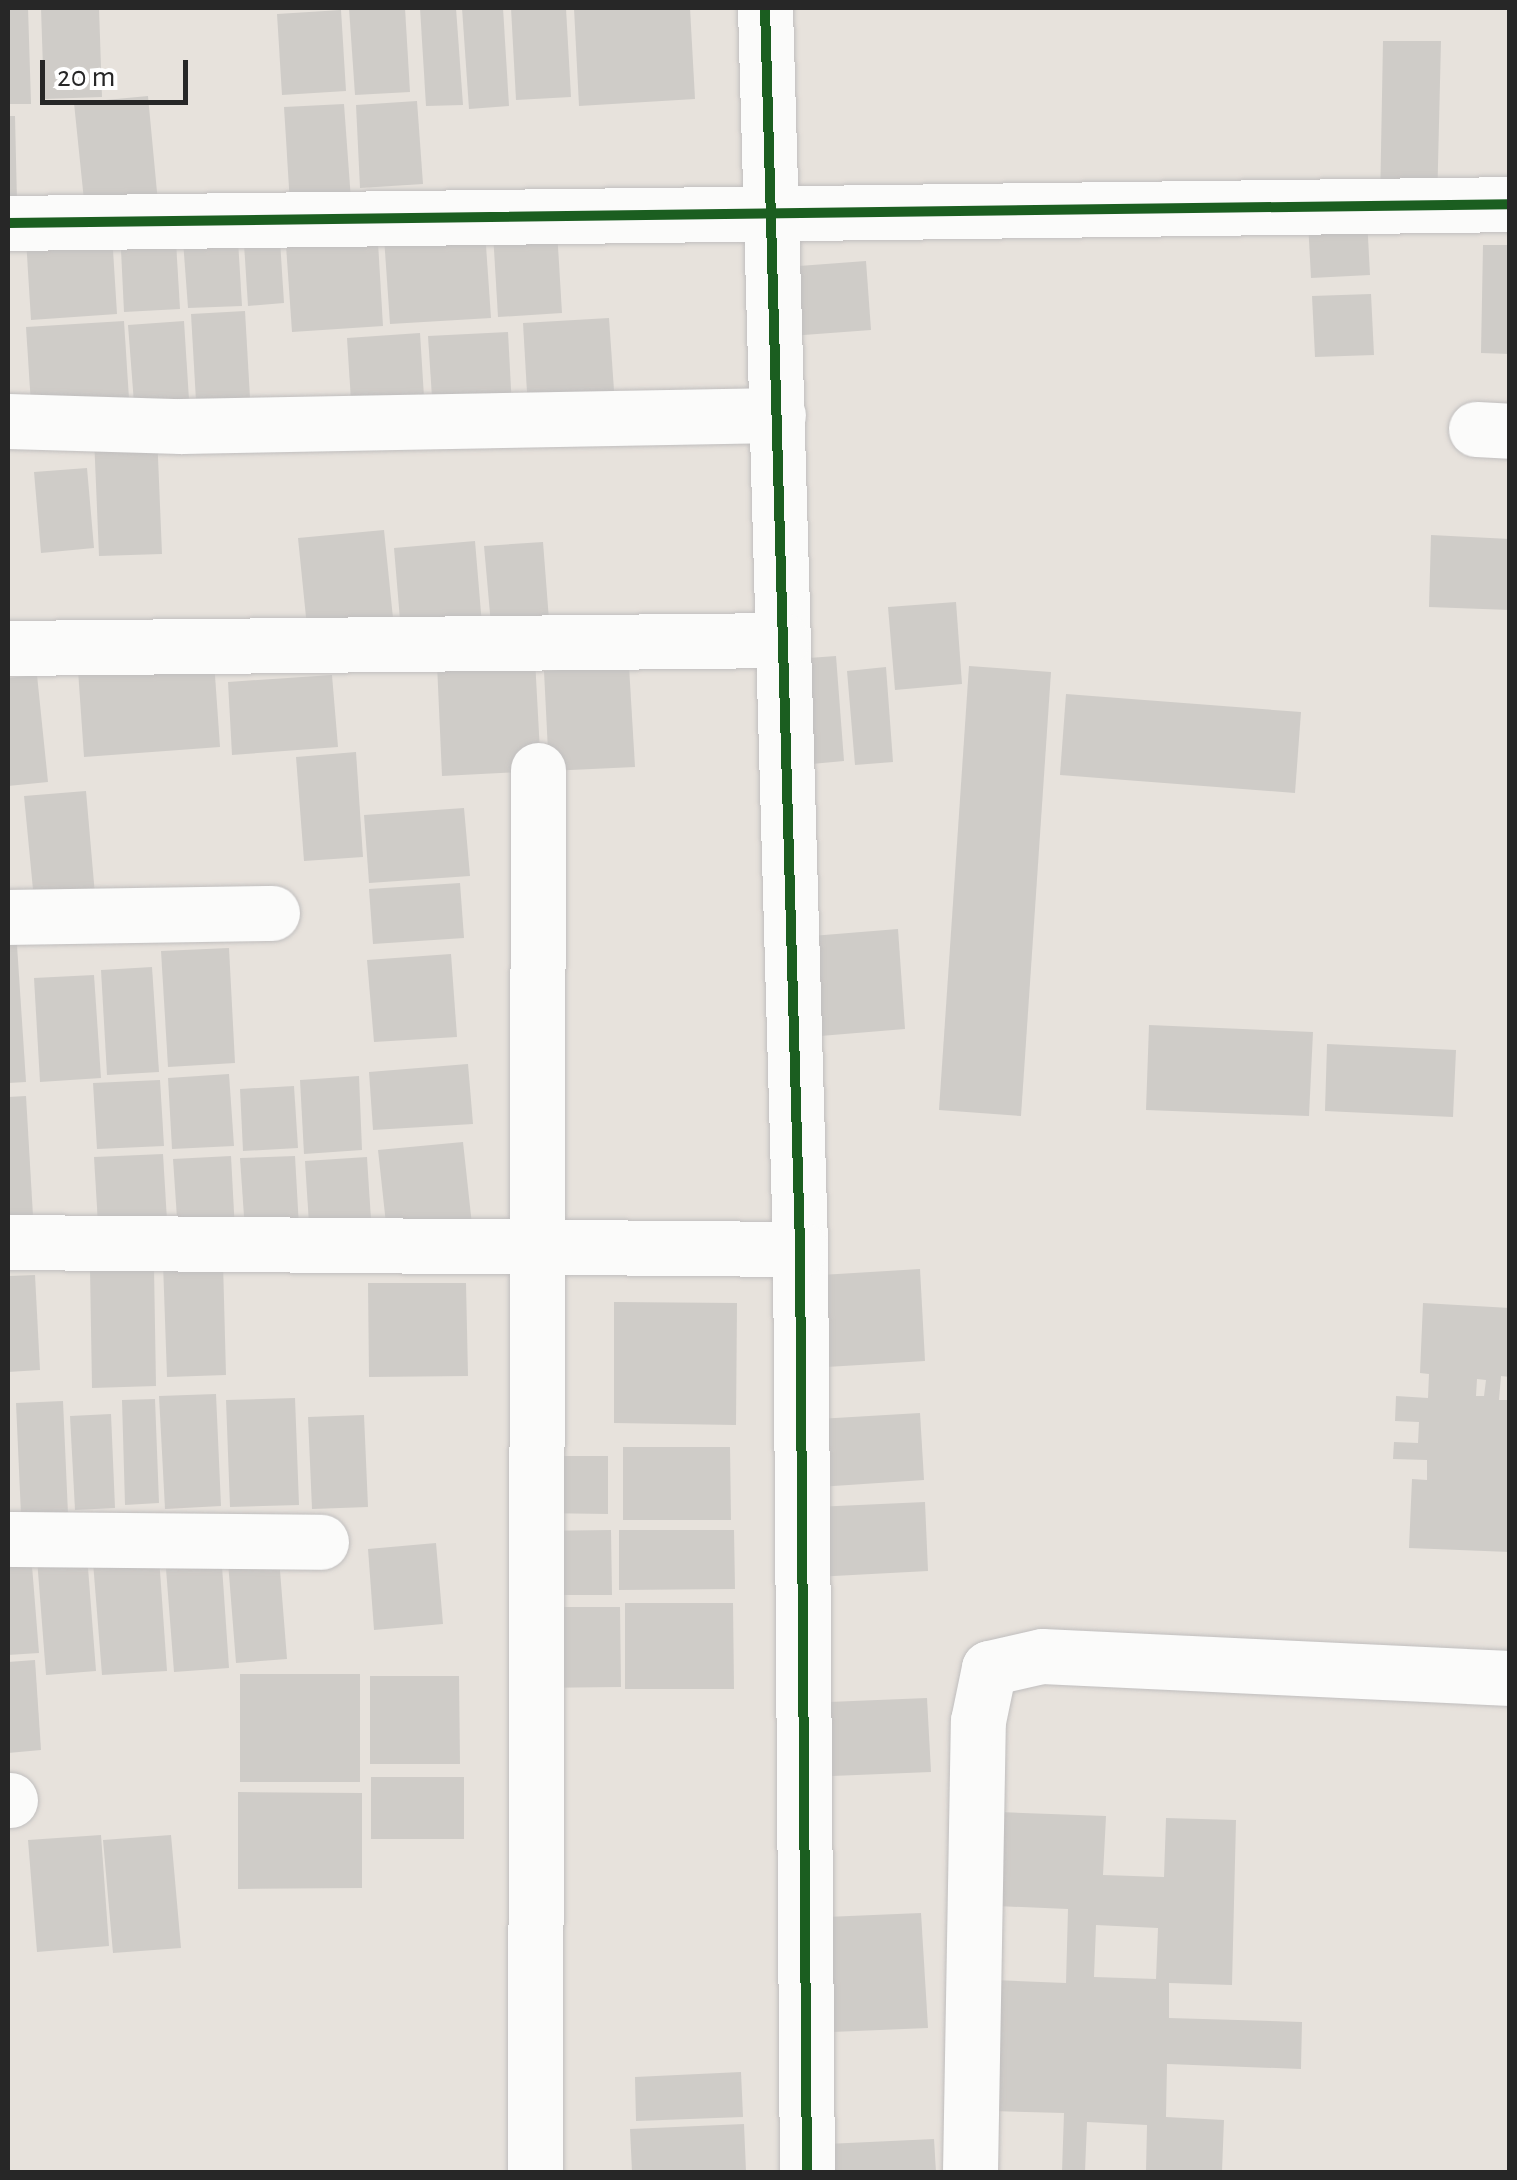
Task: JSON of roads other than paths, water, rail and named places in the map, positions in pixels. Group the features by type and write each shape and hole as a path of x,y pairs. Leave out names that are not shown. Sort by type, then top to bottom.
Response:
{"street":[{"path":"766,8 800,1249 808,2172"},
{"path":"8,223 770,218 1510,204"},
{"path":"8,421 181,426 778,415"},
{"path":"8,648 782,640"},
{"path":"535,2172 540,1245 538,770"},
{"path":"8,916 272,913"},
{"path":"8,1242 800,1249"},
{"path":"8,1539 321,1542"},
{"path":"970,2172 978,1720 989,1668 1042,1656 1510,1678"}]}
